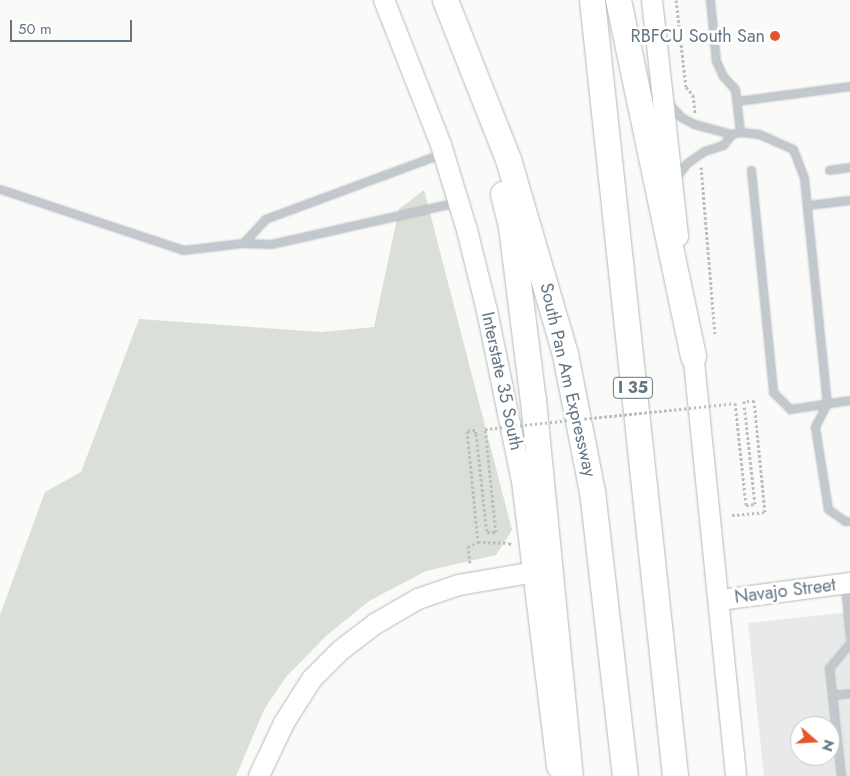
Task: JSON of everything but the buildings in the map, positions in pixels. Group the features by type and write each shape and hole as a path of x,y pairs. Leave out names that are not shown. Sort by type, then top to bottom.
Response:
{"highway":[{"name":"South Pan Am Expressway","path":"445,0 469,58 526,215 565,354 592,491 625,776"},
{"name":"I 35","path":"592,0 675,776"},
{"path":"618,0 693,356"},
{"path":"469,58 511,226 533,400 570,776"}],"main road":[{"name":"Interstate 35 South","path":"384,0 443,153 459,202 503,383 535,572 558,776"},
{"path":"652,0 720,600 736,776"},
{"path":"259,776 284,723 312,679 341,650 375,624 418,600 459,584 535,572"},
{"name":"Navajo Street","path":"720,600 847,583"}],"lane":[{"path":"672,184 687,163 704,150 724,145 736,133 737,101 735,89 723,76 716,61 710,0"},
{"path":"737,101 850,86"},
{"path":"662,96 681,117 736,133 760,134 793,149 804,178 808,205 827,403 815,427 828,509 845,522 850,521"},
{"path":"243,243 265,219 443,153"},
{"path":"829,170 850,167"},
{"path":"751,170 773,392 790,409 850,400"},
{"path":"0,188 183,250 243,243 271,244 459,202"},
{"path":"808,205 850,200"},
{"path":"847,583 850,637"},
{"path":"841,776 829,668 850,643"},
{"path":"832,695 850,694"}],"path":[{"path":"676,0 686,87 693,95 695,117"},
{"path":"700,164 715,334"},
{"path":"478,542 467,430 475,430 476,434 487,532 496,532 485,429 735,403 746,505 755,504 744,401 754,401 765,512 732,515"},
{"path":"470,563 468,547 478,542 509,543 515,548"}],"shaded area":[{"path":"424,190 512,530 496,555 426,571 369,601 326,636 286,677 265,708 236,776 0,776 0,615 45,492 81,472 139,319 321,332 374,327 399,209"},
{"path":"850,612 850,776 764,776 748,623"}],"place":[{"name":"RBFCU South San","path":"775,36"}]}
